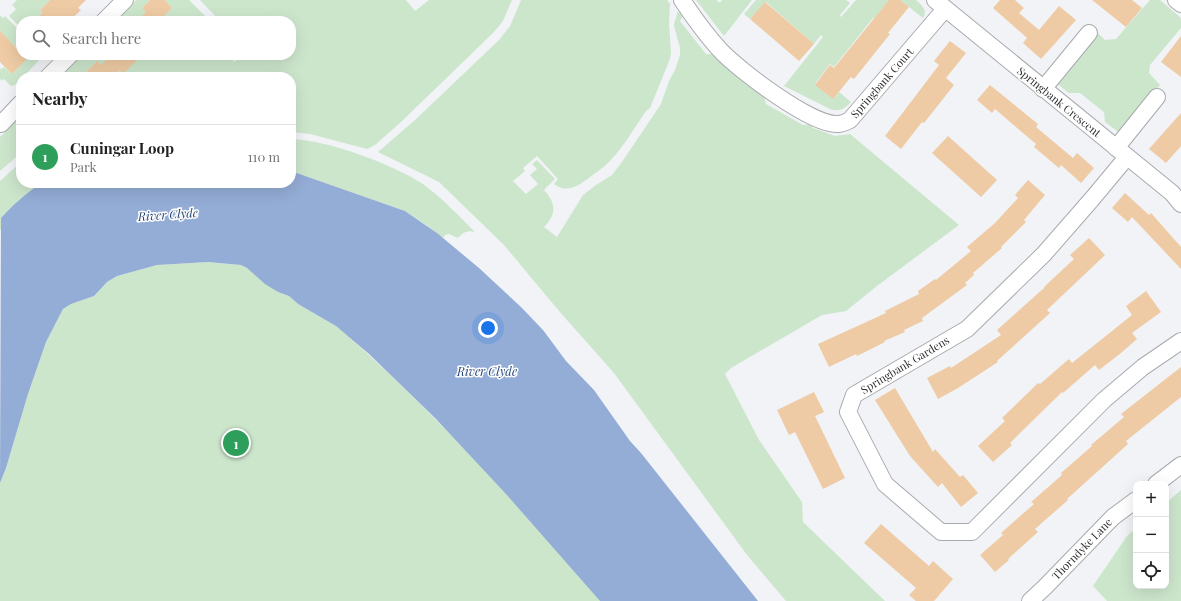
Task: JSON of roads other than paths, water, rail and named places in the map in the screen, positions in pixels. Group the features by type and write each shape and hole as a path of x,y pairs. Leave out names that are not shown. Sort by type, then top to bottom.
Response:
{"street":[{"path":"109,16 125,0"},
{"name":"Springbank Court","path":"682,0 707,36 737,66 785,101 819,119 838,124 850,120 940,5"},
{"name":"Springbank Crescent","path":"940,5 1172,193 1181,204"},
{"path":"1043,89 1090,33"},
{"path":"53,72 65,60"},
{"name":"Springbank Gardens","path":"1158,97 1092,199 1044,254 967,329 854,395 848,412 884,484 941,532 972,532 1104,400 1143,367 1181,341"},
{"path":"1,124 16,109"},
{"path":"1160,481 1181,465"},
{"name":"Thorndyke Lane","path":"1030,601 1113,517 1133,502"}],"water":[{"name":"River Clyde","path":"296,173 405,211 437,233 479,268 521,307 543,330 566,361 594,390 630,441 758,601 600,601 506,494 435,418 369,354 336,326 298,304 289,296 278,292 265,284 247,268 241,265 208,262 157,265 117,276 107,282 94,296 71,304 63,309 46,342 0,483 1,218 20,199 35,188 296,188"}],"place":[{"name":"Cuningar Loop","path":"236,443"}]}
